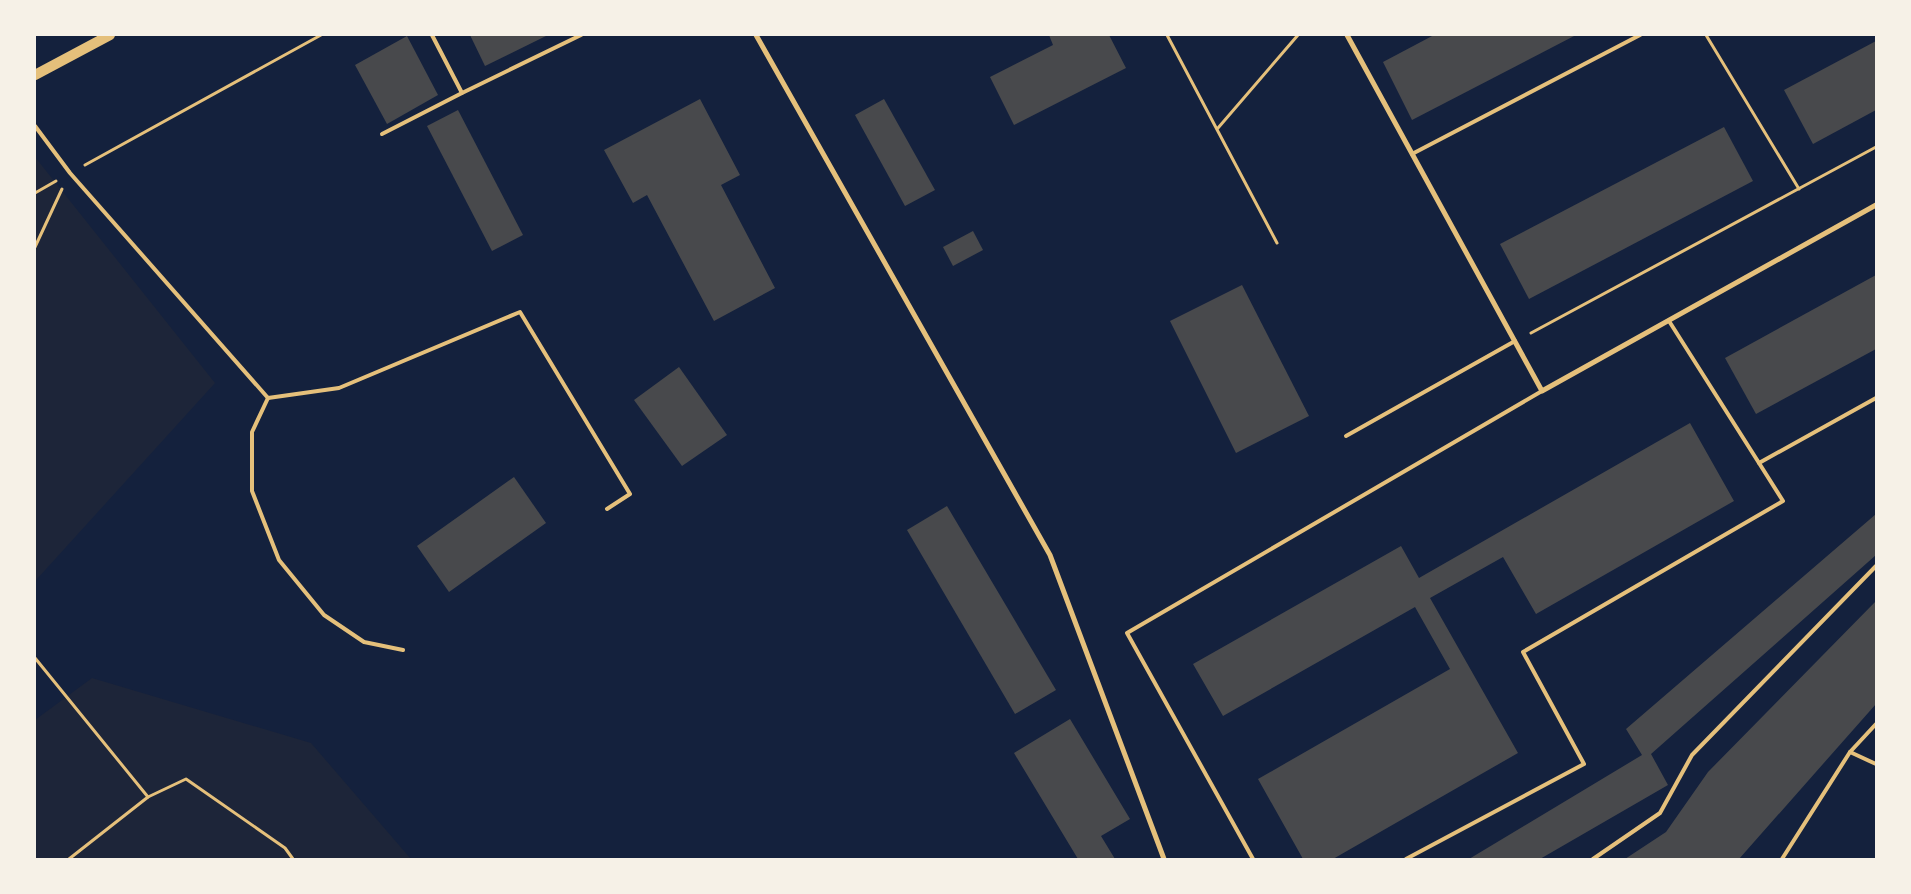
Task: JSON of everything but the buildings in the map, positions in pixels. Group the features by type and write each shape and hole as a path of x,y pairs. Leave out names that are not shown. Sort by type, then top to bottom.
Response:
{"main road":[{"path":"35,75 110,35"}],"street":[{"path":"756,35 1050,555 1164,859"},
{"path":"1347,35 1542,391 1876,205"}],"lane":[{"path":"432,35 462,93"},
{"path":"382,134 581,35"},
{"path":"1412,154 1640,35"},
{"path":"35,126 70,173 268,398"},
{"path":"268,398 339,388 520,312 630,494 607,509"},
{"path":"1406,859 1584,764 1523,652 1782,501 1669,321"},
{"path":"1346,436 1515,341"},
{"path":"1253,859 1127,633 1542,391"},
{"path":"268,398 252,432 252,492 278,560 324,616 364,642 403,650"},
{"path":"1759,463 1876,398"},
{"path":"1592,859 1660,814 1692,755 1876,566"},
{"path":"1782,859 1850,752 1876,724"},
{"path":"1850,752 1876,764"}],"path":[{"path":"35,193 321,35"},
{"path":"1167,35 1218,128 1277,243"},
{"path":"1218,128 1298,35"},
{"path":"1706,35 1799,189"},
{"path":"1515,341 1876,147"},
{"path":"35,247 70,173"},
{"path":"35,658 148,797"},
{"path":"69,859 148,797 186,779 285,848 293,859"}],"shaded area":[{"path":"35,157 215,383 37,579 35,584"},
{"path":"92,678 311,743 411,859 35,859 35,720"}]}
